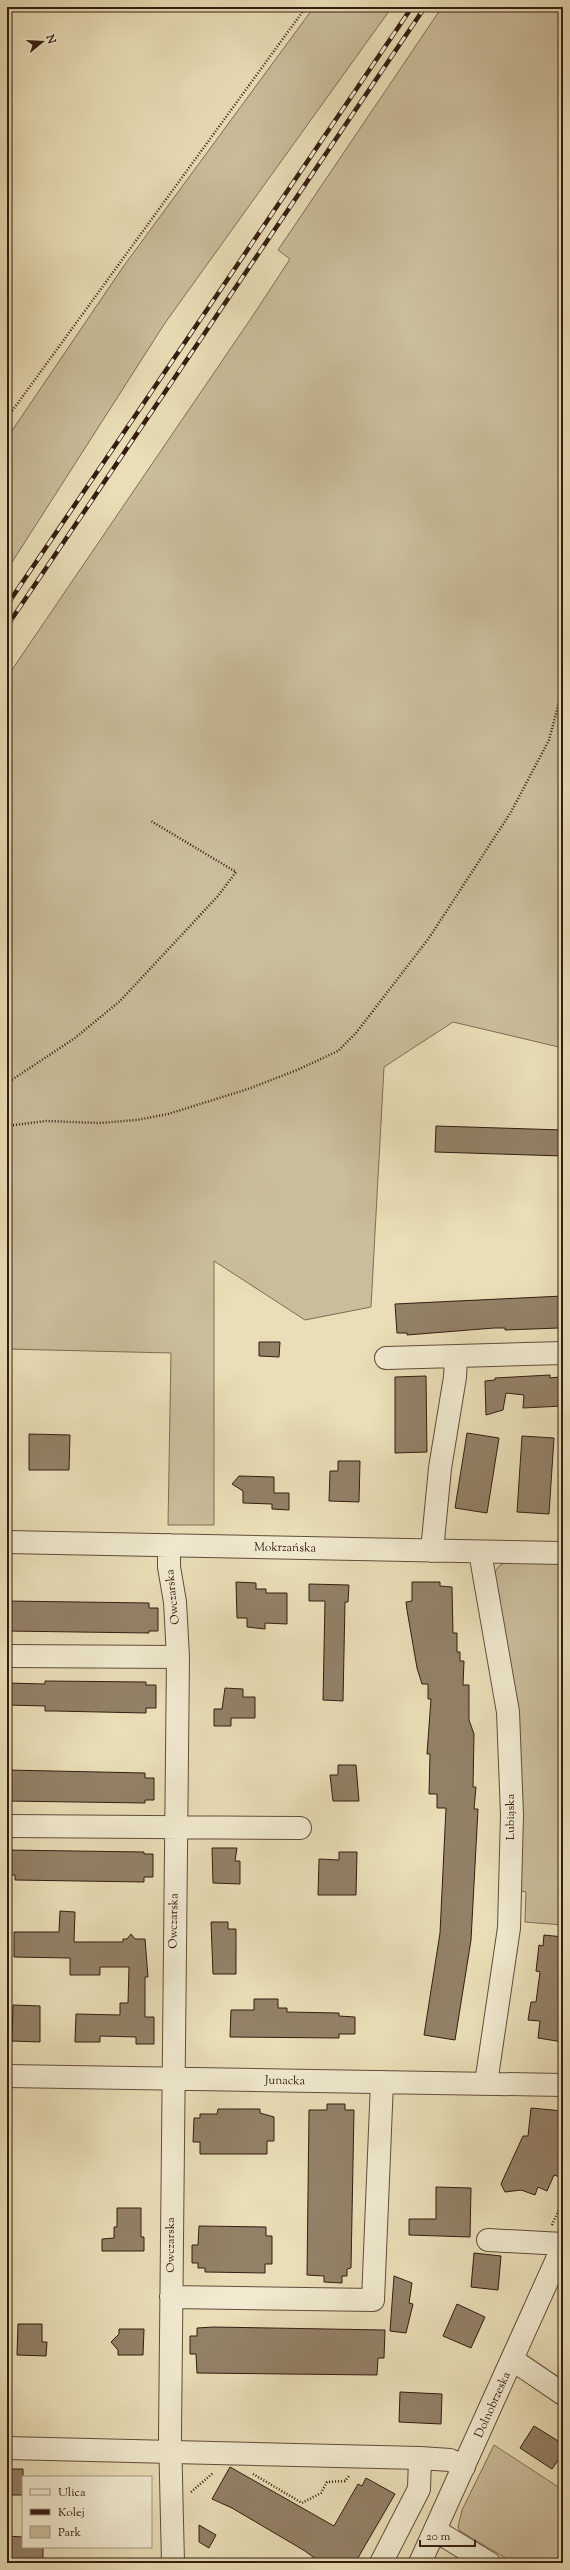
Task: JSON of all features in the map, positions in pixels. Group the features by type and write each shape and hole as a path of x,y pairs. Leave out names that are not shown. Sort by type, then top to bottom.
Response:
{"street":[{"path":"386,1358 456,1358 563,1353"},
{"path":"432,1551 440,1468 455,1377 456,1358"},
{"name":"Mokrzańska","path":"7,1542 563,1553"},
{"name":"Owczarska","path":"169,1545 169,1567 175,1602 178,1657 171,2297 173,2563"},
{"name":"Lubiąska","path":"480,1552 508,1712 512,1815 509,1928 486,2083"},
{"path":"7,1656 178,1657"},
{"path":"7,1826 300,1828"},
{"name":"Junacka","path":"7,2076 563,2085"},
{"path":"171,2297 373,2300 382,2082"},
{"path":"488,2240 563,2245"},
{"name":"Dolnobrzeska","path":"420,2563 436,2531 513,2360 563,2245"},
{"path":"513,2360 563,2394"},
{"path":"7,2448 420,2458 450,2460 464,2467"},
{"path":"381,2563 419,2489 420,2458"},
{"path":"436,2531 489,2563"}],"path":[{"path":"7,418 306,7"},
{"path":"7,1126 46,1121 99,1123 137,1120 168,1114 283,1076 338,1051 356,1033 430,938 511,812 549,740 563,687"},
{"path":"7,1084 75,1038 138,984 218,896 236,872 151,821"},
{"path":"188,2494 218,2469"},
{"path":"249,2472 302,2502 321,2494 327,2482 345,2481 352,2472"}],"green space":[{"path":"314,7 392,7 165,323 7,570 7,438 123,267"},
{"path":"442,7 563,7 563,1048 453,1022 384,1067 371,1307 305,1320 214,1261 214,1525 168,1525 171,1353 7,1349 7,677 290,259 278,250"},
{"path":"508,1561 563,1561 563,1925 525,1922 526,1892 521,1891 520,1840 495,1572 499,1566"},
{"path":"494,2445 563,2490 563,2563 514,2563 460,2531 458,2527 462,2510"}],"building":[{"path":"436,1126 563,1130 563,1156 435,1152"},
{"path":"563,1296 563,1325 559,1326 559,1328 505,1330 505,1328 494,1328 407,1335 407,1333 397,1333 395,1304"},
{"path":"259,1342 280,1342 279,1357 259,1356"},
{"path":"550,1375 550,1378 560,1377 562,1406 523,1408 524,1395 506,1393 503,1410 486,1415 485,1381 495,1380 495,1378"},
{"path":"426,1376 427,1452 395,1453 395,1377"},
{"path":"467,1433 499,1438 487,1513 455,1508"},
{"path":"29,1434 70,1435 69,1470 29,1470"},
{"path":"522,1436 554,1438 549,1514 517,1512"},
{"path":"338,1461 360,1461 359,1502 329,1501 330,1471 338,1471"},
{"path":"239,1476 274,1477 274,1493 289,1493 289,1510 272,1509 272,1504 243,1503 243,1491 232,1484"},
{"path":"236,1582 256,1583 256,1589 266,1589 266,1593 287,1593 287,1624 265,1623 265,1629 247,1627 247,1618 237,1618"},
{"path":"412,1582 440,1582 440,1586 452,1587 453,1633 457,1633 457,1652 460,1652 460,1661 464,1661 463,1685 469,1685 469,1720 474,1734 473,1787 476,1787 474,1809 478,1809 471,1940 455,2040 424,2035 440,1933 446,1808 437,1808 437,1794 429,1794 430,1754 427,1754 431,1699 428,1699 428,1684 422,1684 417,1668 407,1610 406,1602 412,1601"},
{"path":"309,1584 349,1585 348,1602 345,1602 343,1701 323,1700 325,1601 309,1601"},
{"path":"7,1601 149,1603 149,1608 158,1608 158,1631 149,1631 149,1633 7,1631"},
{"path":"45,1681 146,1682 146,1685 156,1685 156,1708 146,1708 146,1713 45,1711 45,1706 7,1705 7,1683 45,1684"},
{"path":"225,1688 243,1689 243,1697 255,1697 255,1718 231,1718 231,1726 214,1726 214,1709 222,1709"},
{"path":"338,1765 356,1765 359,1801 333,1801 330,1775 338,1775"},
{"path":"7,1770 145,1773 145,1778 154,1778 154,1800 145,1800 145,1803 7,1801"},
{"path":"212,1848 237,1848 235,1861 240,1861 240,1884 213,1883"},
{"path":"7,1850 144,1852 144,1854 153,1854 153,1877 144,1877 144,1882 15,1880 15,1875 7,1875"},
{"path":"339,1852 357,1852 356,1895 318,1895 319,1859 339,1860"},
{"path":"60,1911 75,1912 74,1942 123,1942 123,1939 127,1939 131,1934 135,1939 145,1939 148,1977 145,1977 145,2017 154,2017 154,2044 136,2044 136,2037 100,2036 100,2042 75,2042 76,2014 120,2015 120,2003 128,2003 129,1967 100,1967 100,1975 70,1975 70,1958 14,1957 14,1932 59,1932"},
{"path":"211,1922 228,1922 228,1929 236,1929 236,1974 213,1974"},
{"path":"544,1935 563,1937 563,2042 538,2038 540,2021 528,2020 531,2002 536,2002 540,1972 536,1971 539,1945 543,1946"},
{"path":"254,1999 278,1999 278,2008 287,2008 287,2012 339,2013 339,2016 355,2017 355,2034 339,2034 339,2038 230,2037 231,2010 254,2010"},
{"path":"13,2005 40,2006 40,2042 12,2041"},
{"path":"327,2104 345,2104 345,2110 354,2110 351,2268 347,2269 347,2276 342,2276 342,2283 324,2282 324,2276 307,2275 309,2110 327,2110"},
{"path":"531,2108 563,2111 563,2178 554,2175 547,2191 538,2187 535,2195 521,2190 505,2192 501,2184 523,2136 528,2136"},
{"path":"218,2109 260,2109 260,2113 274,2117 274,2141 267,2141 267,2154 200,2154 200,2142 193,2142 194,2118 200,2118 200,2114 217,2114"},
{"path":"436,2187 471,2188 470,2237 409,2235 409,2219 436,2219"},
{"path":"117,2208 141,2208 141,2237 144,2237 144,2251 102,2251 102,2239 114,2238 114,2227 117,2227"},
{"path":"199,2226 266,2227 266,2236 272,2236 272,2264 265,2264 265,2273 205,2272 205,2268 198,2268 198,2263 192,2263 192,2245 198,2245"},
{"path":"474,2253 501,2256 498,2290 471,2287"},
{"path":"394,2276 412,2283 409,2303 413,2304 406,2333 390,2331"},
{"path":"457,2304 485,2317 471,2348 443,2336"},
{"path":"18,2324 42,2324 42,2342 47,2342 46,2356 17,2355"},
{"path":"197,2328 385,2330 384,2358 378,2358 377,2375 197,2373 196,2354 190,2354 190,2336 197,2336"},
{"path":"119,2329 144,2329 143,2355 118,2355 118,2350 111,2342 119,2334"},
{"path":"400,2392 442,2394 441,2424 399,2422"},
{"path":"534,2426 563,2444 563,2453 552,2469 520,2448"},
{"path":"230,2467 334,2526 358,2484 362,2486 366,2478 395,2494 355,2563 321,2563 305,2551 232,2508 212,2499"},
{"path":"7,2469 23,2469 22,2495 7,2495"},
{"path":"199,2525 216,2535 209,2548 199,2542"},
{"path":"7,2536 22,2537 22,2548 43,2548 43,2563 7,2562"}],"railway":[{"path":"7,605 412,7"},
{"path":"7,626 425,7"}]}
